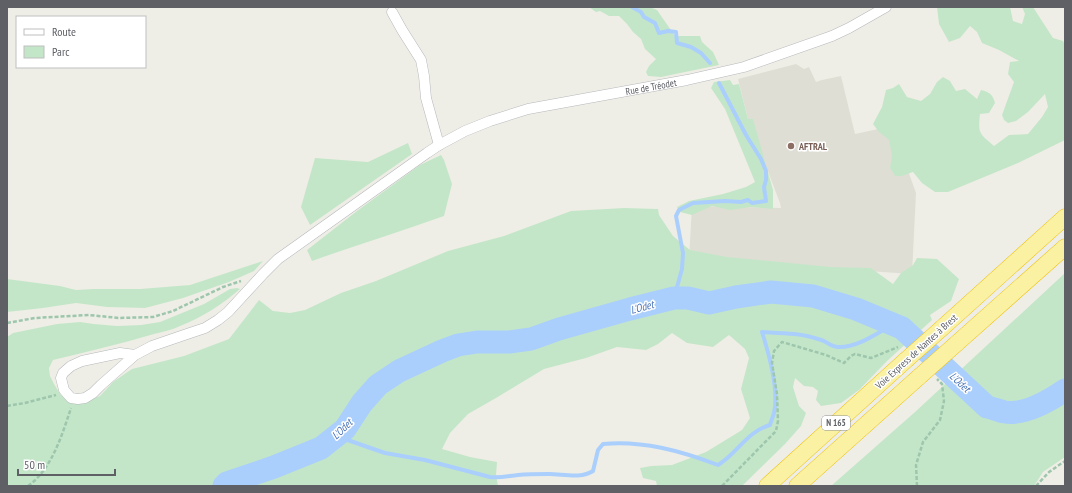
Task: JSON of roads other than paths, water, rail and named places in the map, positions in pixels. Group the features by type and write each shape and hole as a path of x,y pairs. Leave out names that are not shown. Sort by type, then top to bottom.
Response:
{"highway":[{"name":"Voie Express de Nantes à Brest","path":"767,486 904,353 942,328 1065,217"},
{"name":"N 165","path":"798,486 1065,247"}],"street":[{"name":"Rue de Tréodet","path":"135,355 120,353 82,361 71,366 61,378 66,392 71,398 85,398 93,393 135,355 152,346 205,328 218,320 228,312 278,259 415,161 439,145 465,131 528,109 687,80 744,67 832,36 886,7"},
{"path":"392,12 421,60 426,98 439,145"}],"waterway":[{"path":"632,7 641,12 644,17 655,23 659,33 668,31 676,32 677,43 691,47 701,53 710,63"},
{"path":"674,298 682,269 683,253 676,216 679,210 693,203 725,201 741,202 748,200 752,203 766,201 764,187 766,171 761,159 746,135 719,83"},
{"name":"L'Odet","path":"224,486 227,483 274,467 321,448 345,429 362,403 378,385 399,371 442,351 458,345 477,342 509,342 531,339 559,329 674,298 688,298 709,303 771,292 813,296 856,309 902,328 987,407 1003,412 1029,409 1044,403 1065,390"},
{"path":"336,436 385,453 425,460 490,477 534,474 572,476 583,475 593,471 598,450 603,444 618,443 647,445 676,451 718,465 731,455 748,438 762,428 770,425 774,413 774,384 770,361 762,332 804,336 821,340 835,347 845,347 859,343 892,325"}],"place":[{"name":"AFTRAL","path":"791,146"}]}
